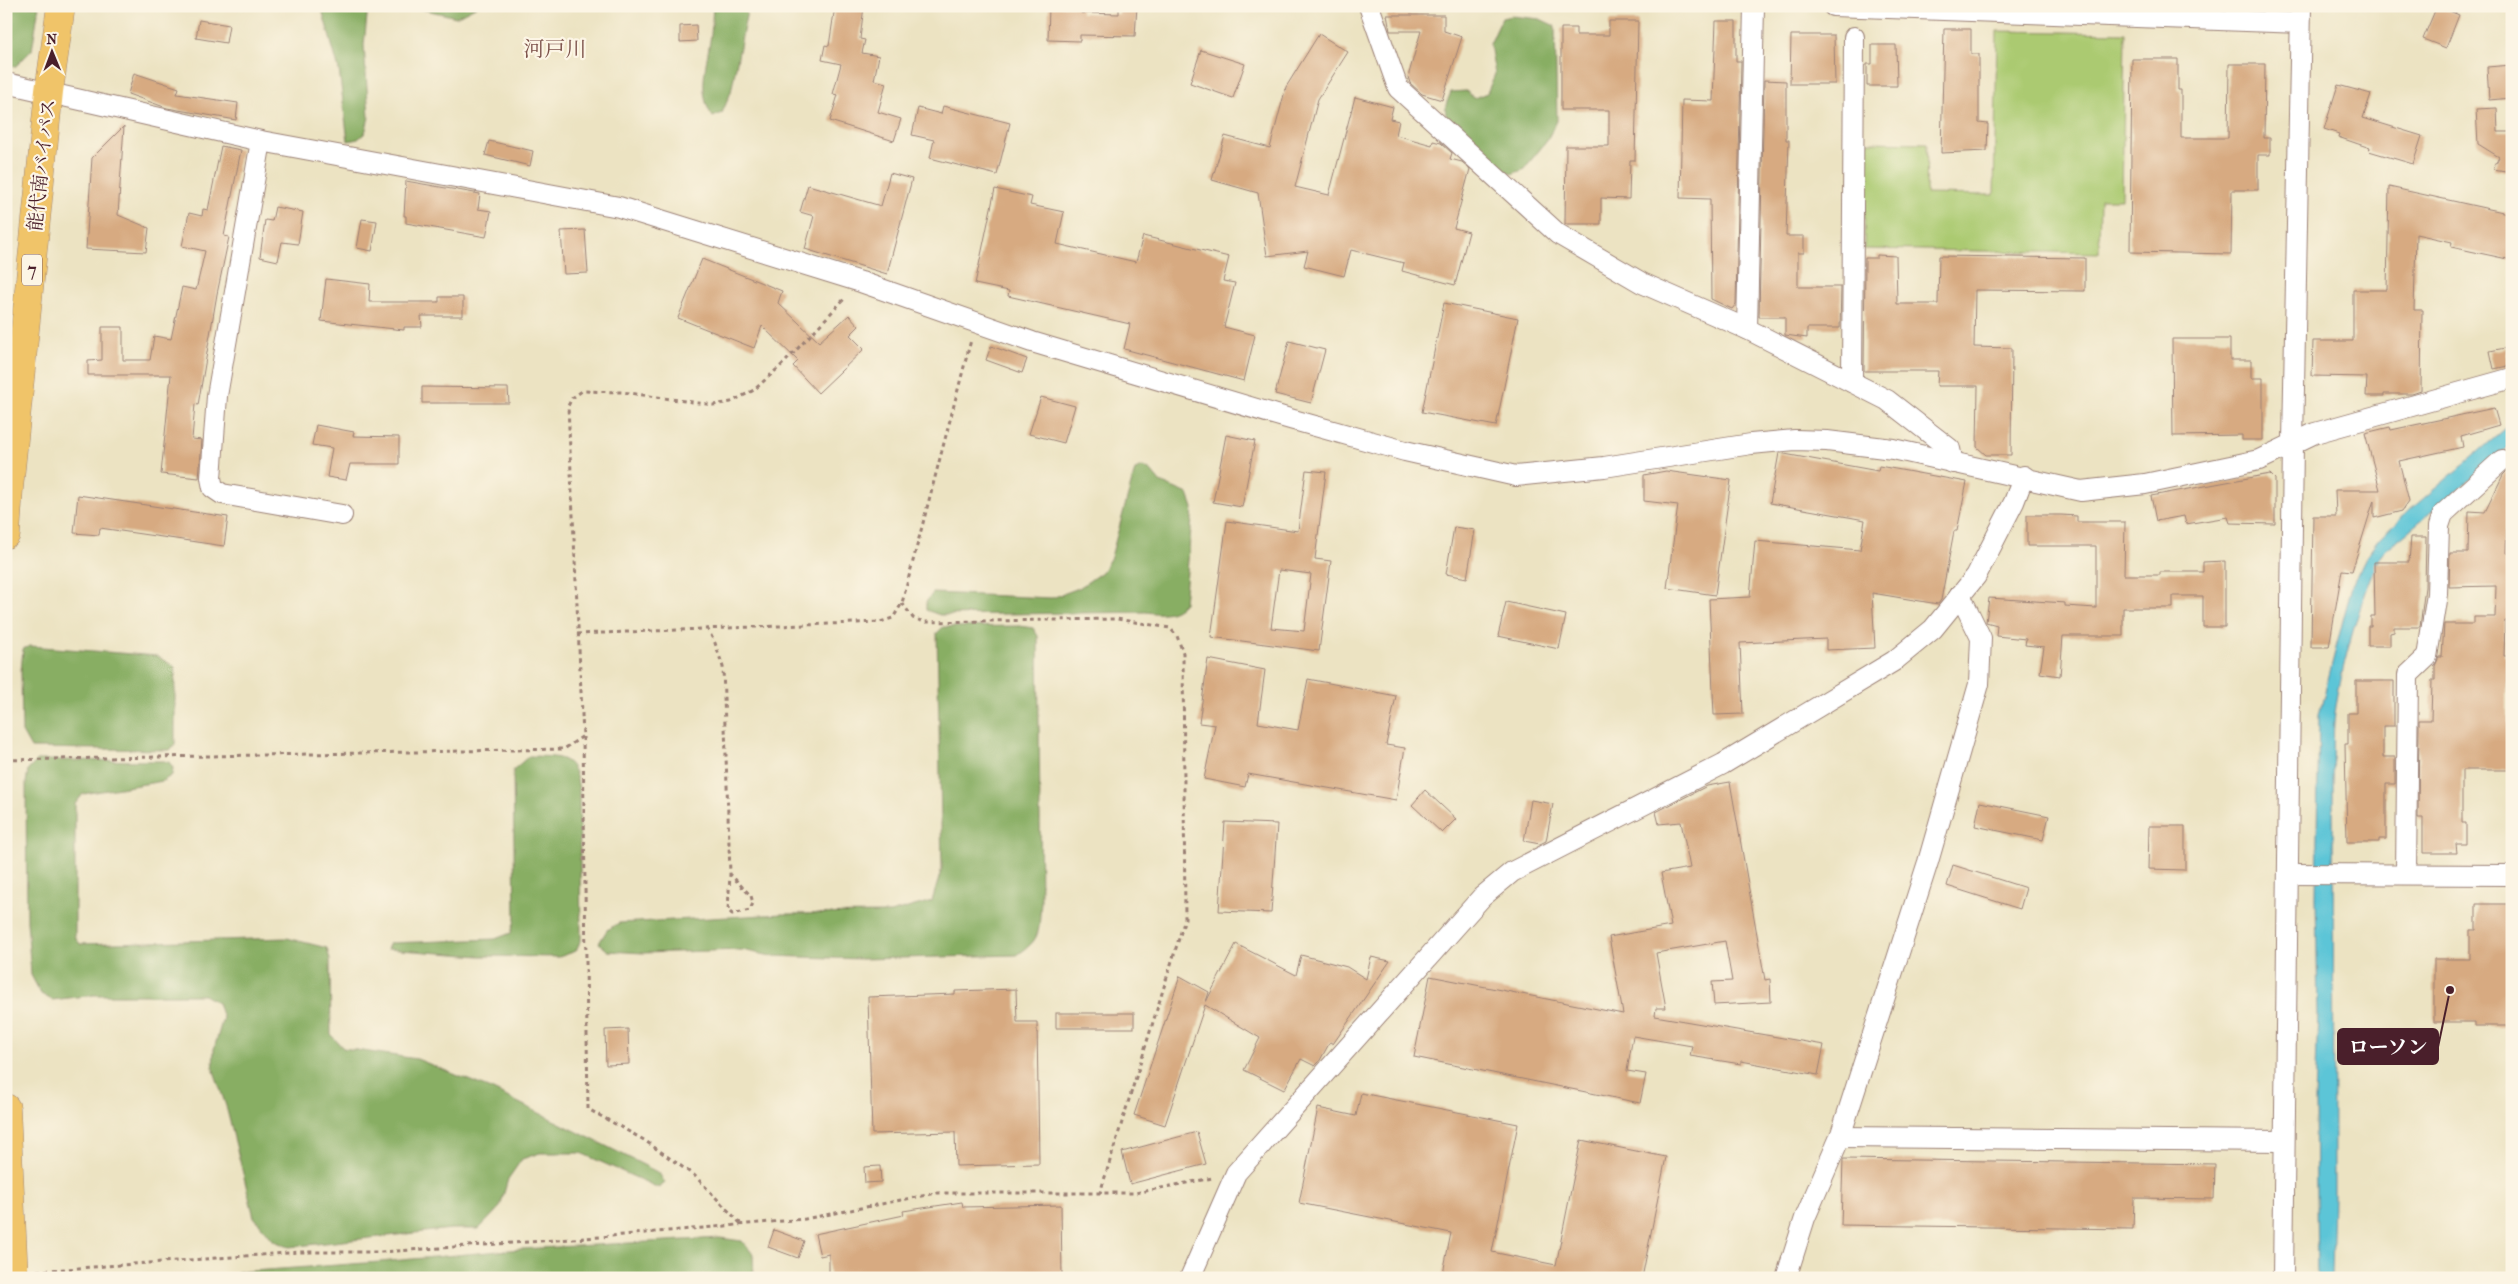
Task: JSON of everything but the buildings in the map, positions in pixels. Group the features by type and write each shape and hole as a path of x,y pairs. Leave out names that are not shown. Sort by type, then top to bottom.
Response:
{"highway":[{"name":"能代南バイパス","path":"6,534 49,91 61,6"},
{"path":"6,1108 14,1275"}],"street":[{"path":"1369,6 1398,88 1558,234 1642,283 1747,328 1887,400 1950,449 1953,463"},
{"path":"1747,328 1754,6"},
{"path":"1833,6 2301,14 2293,442 2283,1278"},
{"path":"1852,382 1854,37"},
{"path":"6,83 49,91 261,140 619,207 861,282 977,321 1032,342 1290,419 1405,451 1516,476 1604,466 1751,444 1795,440 1827,441 1893,449 1953,463 2024,476 2081,491 2112,489 2146,484 2259,460 2315,432 2512,378"},
{"path":"261,140 217,396 211,478 213,488 222,494 342,515"},
{"path":"2406,874 2408,675 2427,657 2437,594 2439,526 2443,514 2502,460"},
{"path":"1190,1278 1236,1172 1482,896 1512,872 1723,764 1894,661 1933,629 1976,576 2014,502 2024,476"},
{"path":"1786,1278 1805,1218 1840,1137 1928,862 1979,684 1981,638 1960,595"},
{"path":"2288,874 2512,875"},
{"path":"1840,1137 2284,1141"}],"path":[{"path":"743,1226 695,1176 644,1140 588,1109 583,736 568,406 572,398 582,392 622,392 713,405 731,402 754,390 786,362 861,282"},
{"path":"577,634 880,622 893,618 902,603 977,321"},
{"path":"902,603 913,618 924,622 1117,619 1170,628 1177,636 1183,653 1185,919 1100,1193"},
{"path":"706,628 715,643 723,667 730,874 728,910 732,914 750,910 753,904 751,896 730,874"},
{"path":"6,760 564,749 583,736"},
{"path":"14,1275 301,1252 381,1252 743,1226 805,1219 937,1193 1135,1193 1236,1172"}],"green space":[{"path":"6,6 39,6 32,50 16,66 6,67"},
{"path":"321,6 368,6 364,45 369,117 365,133 358,139 348,141 339,70"},
{"path":"409,6 477,6 456,17"},
{"path":"713,6 748,6 731,92 722,113 713,117 705,99 704,80 711,37"},
{"path":"1511,16 1540,19 1555,26 1557,121 1546,142 1523,170 1511,174 1474,147 1456,131 1446,115 1446,109 1451,92 1466,91 1474,98 1487,93 1495,74 1490,44 1502,18"},
{"path":"1997,31 2125,33 2122,199 2100,199 2099,253 1864,249 1866,142 1927,143 1926,194 1994,195"},
{"path":"1143,467 1151,471 1160,482 1188,494 1193,508 1184,603 1180,607 1171,612 1161,613 940,615 926,610 926,602 933,593 1052,598 1079,588 1102,572 1111,557 1135,470"},
{"path":"1020,626 1033,628 1038,636 1041,902 1038,933 1031,944 1025,949 1017,955 862,959 771,956 742,950 643,953 608,951 599,943 607,930 619,923 783,914 890,913 932,901 942,868 937,633 943,627"},
{"path":"30,646 157,656 175,667 175,744 170,750 31,748 22,732 21,671 23,649"},
{"path":"529,756 564,760 574,770 577,778 579,790 581,939 576,951 559,957 480,956 387,949 390,943 495,939 511,933 515,920 513,770"},
{"path":"38,760 164,761 169,762 173,768 172,775 163,781 83,794 75,804 75,937 80,944 287,938 327,948 330,960 331,1035 343,1048 417,1059 493,1090 659,1173 665,1183 659,1188 581,1153 540,1153 522,1159 508,1179 500,1207 479,1229 451,1229 289,1247 274,1241 254,1217 226,1106 213,1068 214,1049 223,1018 218,1003 204,995 94,995 52,1000 41,994 31,975 27,921 26,783 28,770"},
{"path":"720,1238 742,1241 753,1254 754,1278 229,1278 238,1272 380,1262 521,1249"}],"water":[{"path":"2512,423 2512,444 2381,554 2359,612 2342,673 2335,713 2333,739 2334,1195 2332,1278 2317,1278 2315,1101 2318,1013 2316,897 2319,715 2352,585 2366,557 2379,539 2410,510"}],"place":[{"name":"ローソン","path":"2450,990"}],"district":[{"name":"河戸川","path":"555,49"}]}
